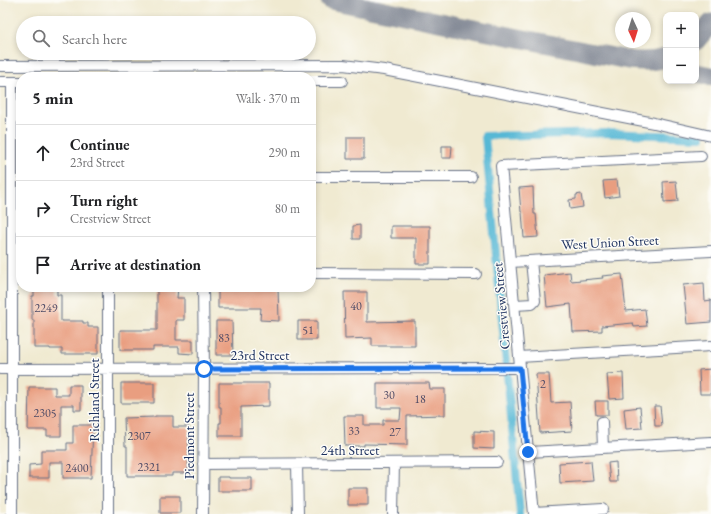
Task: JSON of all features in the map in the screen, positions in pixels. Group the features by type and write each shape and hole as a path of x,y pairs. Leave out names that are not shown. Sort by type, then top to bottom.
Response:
{"street":[{"path":"0,66 343,65 384,70 711,136"},
{"path":"316,81 342,81"},
{"path":"0,82 16,82"},
{"path":"12,514 12,369 16,139"},
{"name":"Crestview Street","path":"534,514 528,452 517,368 520,357 501,166 701,156"},
{"path":"316,177 471,177"},
{"name":"West Union Street","path":"510,262 711,251"},
{"path":"514,305 532,304 535,302 531,261"},
{"path":"316,273 476,274"},
{"name":"Richland Street","path":"108,292 108,514"},
{"name":"Piedmont Street","path":"203,292 203,514"},
{"path":"520,357 711,346"},
{"name":"23rd Street","path":"0,369 517,368"},
{"path":"602,422 603,448"},
{"path":"528,452 548,447 603,448 711,442"},
{"name":"24th Street","path":"203,464 394,464 498,462"},
{"path":"297,464 298,514"},
{"path":"393,514 394,464"},
{"path":"534,514 603,509"}],"building":[{"path":"347,137 364,137 364,159 347,159"},
{"path":"442,146 452,146 451,158 442,158"},
{"path":"617,180 619,196 605,198 603,181"},
{"path":"676,181 678,201 664,202 663,182"},
{"path":"533,187 534,214 536,214 538,237 524,238 519,188"},
{"path":"581,194 583,207 570,209 569,200 576,199 576,195"},
{"path":"360,225 360,239 353,239 353,226"},
{"path":"391,226 430,226 430,264 416,264 416,238 391,238"},
{"path":"570,272 571,281 603,278 602,276 622,274 626,311 645,309 647,326 634,327 633,323 602,326 602,331 573,332 571,304 547,307 544,275"},
{"path":"704,283 705,301 711,300 711,322 687,324 683,285"},
{"path":"34,292 57,292 57,295 61,295 61,321 83,321 83,323 88,323 88,327 98,327 98,354 62,354 62,349 34,348 32,296 34,296"},
{"path":"157,292 178,292 177,298 184,298 184,320 176,320 176,340 193,340 193,354 179,353 179,347 153,347 153,350 120,350 120,330 157,330"},
{"path":"218,292 278,292 279,321 260,320 261,308 218,308"},
{"path":"344,292 367,292 367,322 415,321 415,346 372,346 372,338 345,339"},
{"path":"216,321 232,321 233,355 216,355"},
{"path":"298,321 317,321 317,340 298,340"},
{"path":"711,369 711,394 700,394 699,370"},
{"path":"623,373 624,398 609,399 607,374"},
{"path":"536,374 549,374 551,403 570,402 572,431 540,433"},
{"path":"121,383 154,383 154,403 121,403"},
{"path":"219,383 269,383 269,406 241,407 241,436 219,436 221,407 219,407"},
{"path":"377,383 429,383 430,389 445,389 445,415 407,416 407,445 364,444 364,446 345,446 344,416 364,416 364,425 383,425 383,420 400,420 401,408 377,408"},
{"path":"69,385 81,385 81,410 74,410 74,405 61,405 61,436 47,436 47,430 28,430 29,387 55,387 55,395 69,395"},
{"path":"595,401 608,401 608,415 596,415"},
{"path":"654,406 660,406 662,426 655,426"},
{"path":"640,407 642,428 626,429 624,409"},
{"path":"173,416 173,427 189,427 188,473 172,473 172,476 127,476 127,446 125,446 124,418"},
{"path":"73,425 93,425 91,478 63,478 63,462 49,462 49,478 29,478 29,465 41,464 41,450 67,450 67,443 73,443"},
{"path":"474,431 494,432 494,449 474,448"},
{"path":"591,461 593,481 560,483 559,463"},
{"path":"616,462 617,482 610,482 608,463"},
{"path":"218,477 252,478 252,491 218,491"},
{"path":"348,488 368,488 368,505 348,505"},
{"path":"160,496 180,496 180,513 160,513"}],"waterway":[{"path":"520,514 485,136 608,133 701,137"}],"taxiway":[{"path":"330,0 629,60 650,61 663,59"},
{"path":"699,37 711,23"},
{"path":"699,74 711,76"}],"route":[{"path":"204,369 520,368 528,452"}]}
